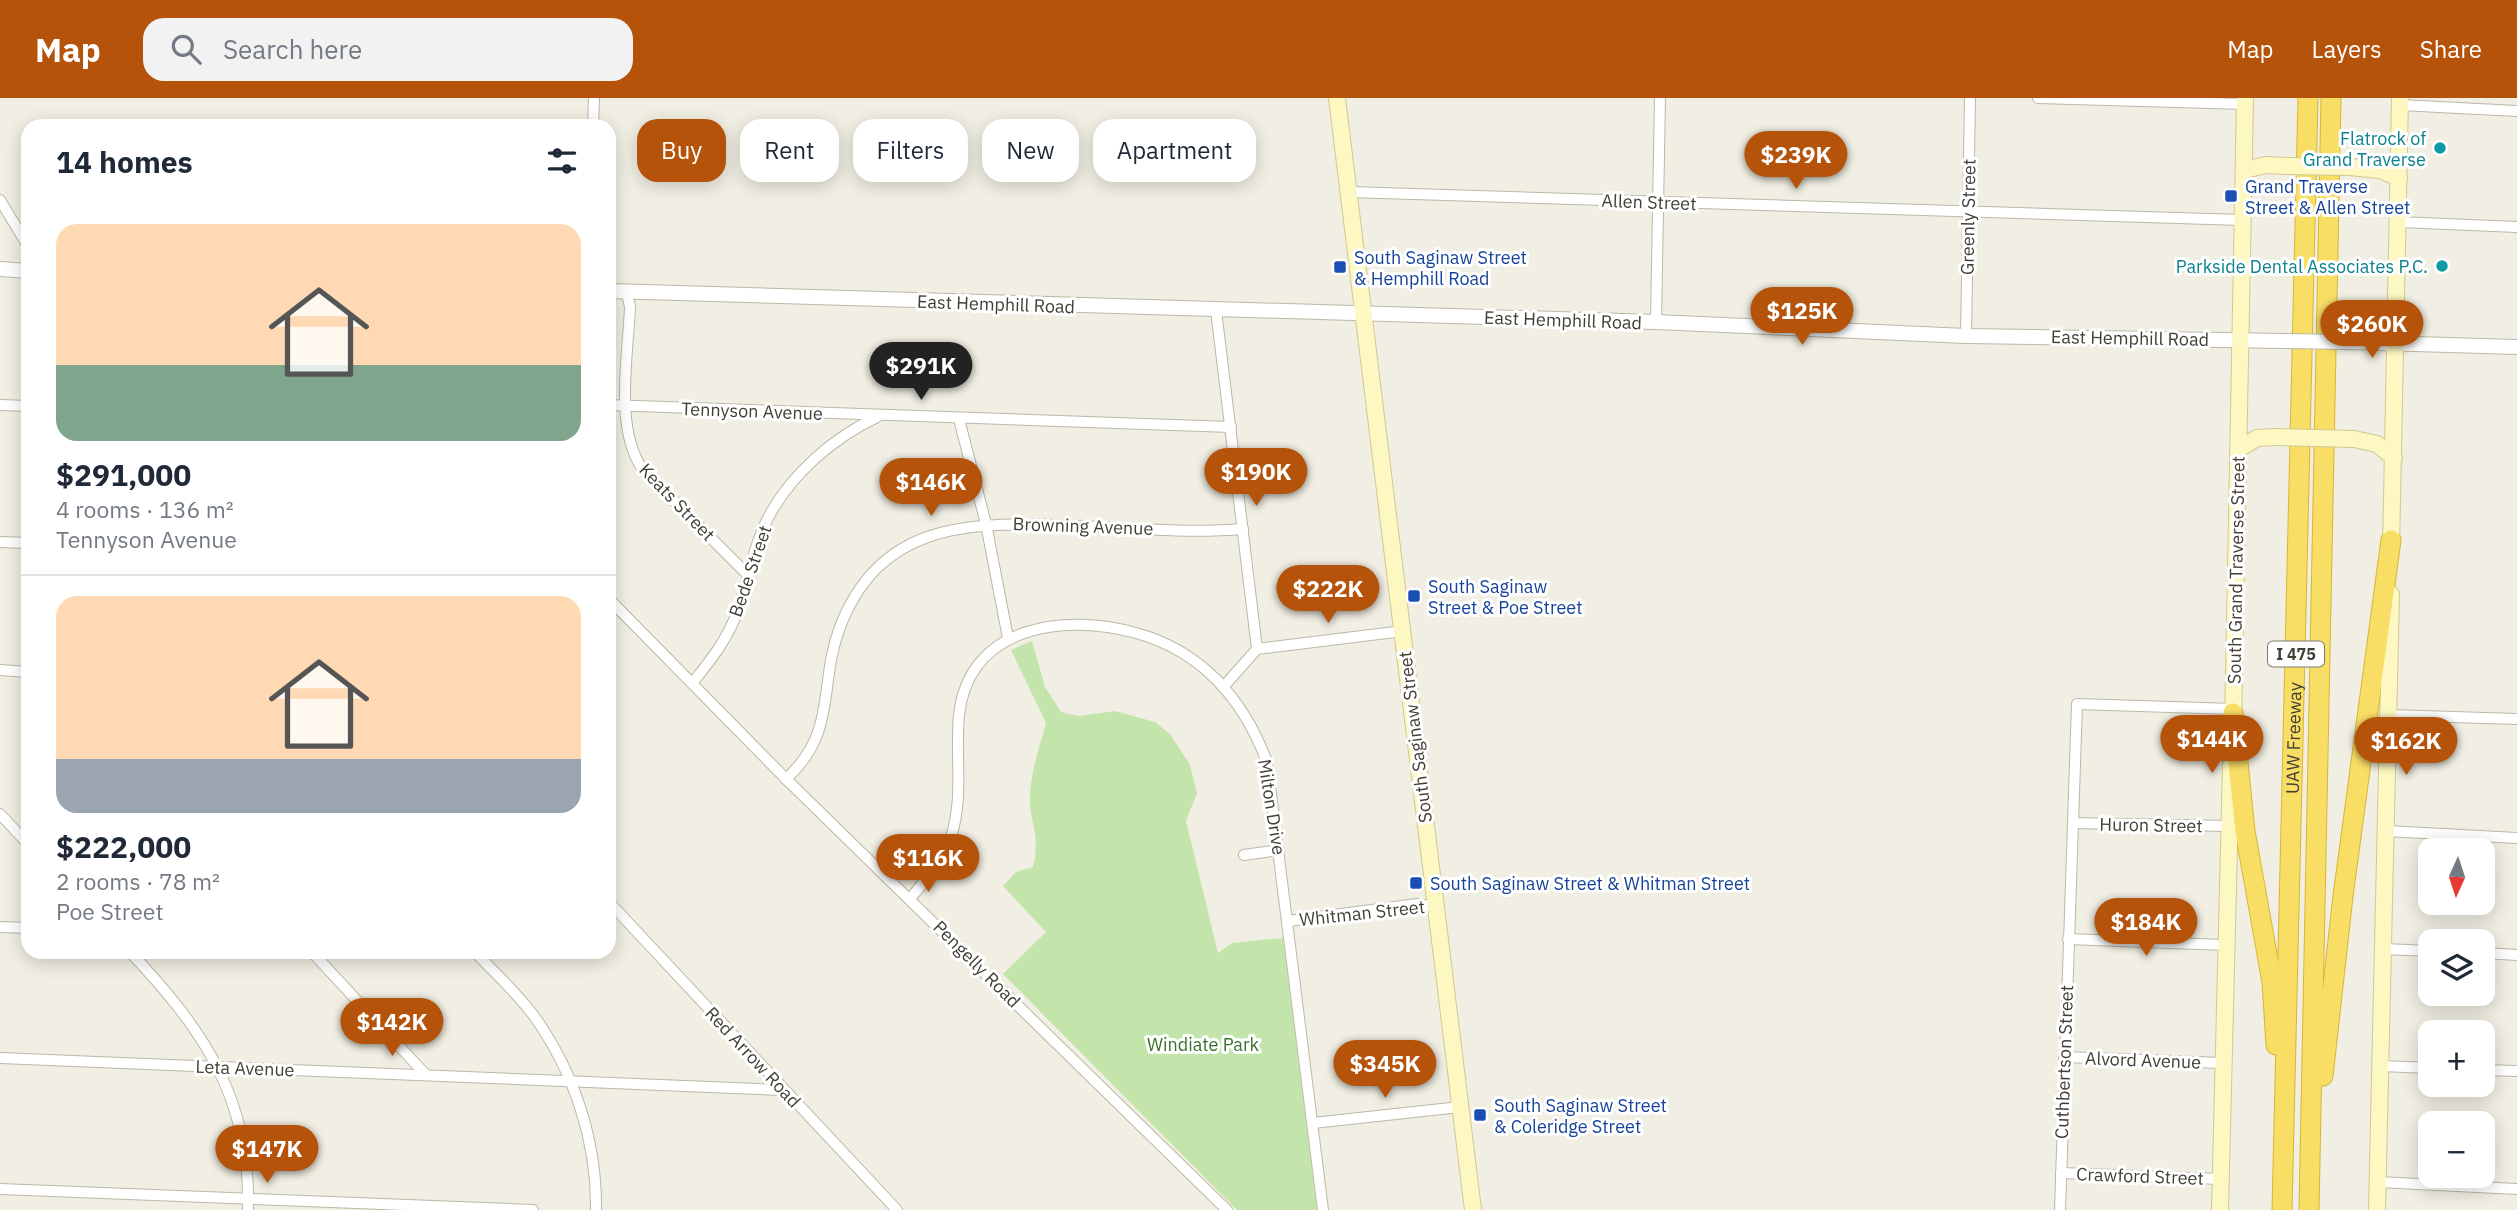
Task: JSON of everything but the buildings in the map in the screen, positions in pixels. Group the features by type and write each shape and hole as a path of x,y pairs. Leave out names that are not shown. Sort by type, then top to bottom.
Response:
{"highway":[{"name":"UAW Freeway","path":"2281,1210 2308,98"},
{"name":"UAW Freeway","path":"2310,1210 2331,98"},
{"path":"2310,1210 2339,928 2391,540"},
{"path":"2233,711 2245,831 2274,1012 2281,1210"}],"main road":[{"name":"South Saginaw Street","path":"1337,98 1473,1210"},
{"name":"South Grand Traverse Street","path":"2220,1210 2245,101"},
{"path":"2377,1210 2390,715 2400,102"},
{"path":"2244,170 2266,165 2350,167 2380,170 2399,178"},
{"path":"2239,449 2257,438 2354,439 2377,444 2394,458"}],"street":[{"path":"593,119 594,98"},
{"path":"1656,322 1660,98"},
{"name":"Greenly Street","path":"1966,336 1970,98"},
{"path":"2038,98 2245,101"},
{"path":"2400,102 2517,111"},
{"name":"Allen Street","path":"1349,192 2242,220"},
{"path":"0,200 21,234"},
{"path":"2399,222 2517,227"},
{"path":"0,269 21,270"},
{"name":"East Hemphill Road","path":"616,292 1656,322 1966,336 2517,347"},
{"name":"Keats Street","path":"627,293 630,307 628,438 633,456 643,470 747,574"},
{"path":"1216,310 1257,649"},
{"path":"0,405 21,406"},
{"name":"Tennyson Avenue","path":"616,405 1231,427"},
{"name":"Bede Street","path":"693,682 718,651 729,632 768,517 792,483 815,459 851,429 880,416"},
{"path":"958,419 986,523 1008,638"},
{"name":"Browning Avenue","path":"786,779 815,744 823,722 831,656 840,628 865,581 903,547 930,534 986,523 1242,529"},
{"path":"0,542 21,543"},
{"name":"Pengelly Road","path":"616,607 786,779 1227,1210"},
{"name":"Milton Drive","path":"910,899 936,867 951,839 958,810 959,713 968,682 982,661 1008,638 1033,628 1062,625 1137,633 1196,662 1225,685 1246,714 1267,762 1323,1210"},
{"path":"1225,685 1257,649 1402,631"},
{"path":"0,670 21,672"},
{"name":"Cuthbertson Street","path":"2060,1210 2077,704 2233,711"},
{"path":"2390,715 2517,719"},
{"path":"0,814 21,836"},
{"name":"Huron Street","path":"2073,823 2229,826"},
{"path":"2387,831 2517,838"},
{"path":"1244,855 1279,850"},
{"name":"Whitman Street","path":"1288,921 1417,904 1436,906"},
{"name":"Red Arrow Road","path":"616,910 897,1210"},
{"path":"0,927 21,928"},
{"path":"2068,939 2225,945"},
{"path":"2384,949 2418,950"},
{"path":"2495,954 2517,955"},
{"path":"136,959 189,1017 226,1079 241,1134 248,1205"},
{"path":"318,959 426,1075"},
{"path":"481,959 534,1016 572,1082 589,1146 596,1210"},
{"name":"Alvord Avenue","path":"2064,1057 2222,1063"},
{"name":"Leta Avenue","path":"0,1058 783,1090"},
{"path":"2381,1066 2418,1067"},
{"path":"2495,1070 2517,1071"},
{"path":"1313,1123 1460,1107"},
{"name":"Crawford Street","path":"2061,1173 2220,1179"},
{"path":"2378,1182 2517,1189"},
{"path":"0,1189 248,1205 533,1210"}],"green space":[{"name":"Windiate Park","path":"1032,641 1045,687 1061,712 1079,716 1115,711 1155,722 1170,734 1190,765 1197,793 1186,821 1218,953 1232,943 1283,938 1317,1210 1237,1210 1003,974 1046,932 1003,886 1016,872 1033,867 1035,857 1036,841 1030,793 1046,723 1011,650"}],"place":[{"name":"Flatrock of Grand Traverse","path":"2440,148"},
{"name":"Grand Traverse Street & Allen Street","path":"2231,196"},
{"name":"Parkside Dental Associates P.C.","path":"2442,266"},
{"name":"South Saginaw Street & Hemphill Road","path":"1340,267"},
{"name":"South Saginaw Street & Poe Street","path":"1414,596"},
{"name":"South Saginaw Street & Whitman Street","path":"1416,883"},
{"name":"South Saginaw Street & Coleridge Street","path":"1480,1115"}]}
